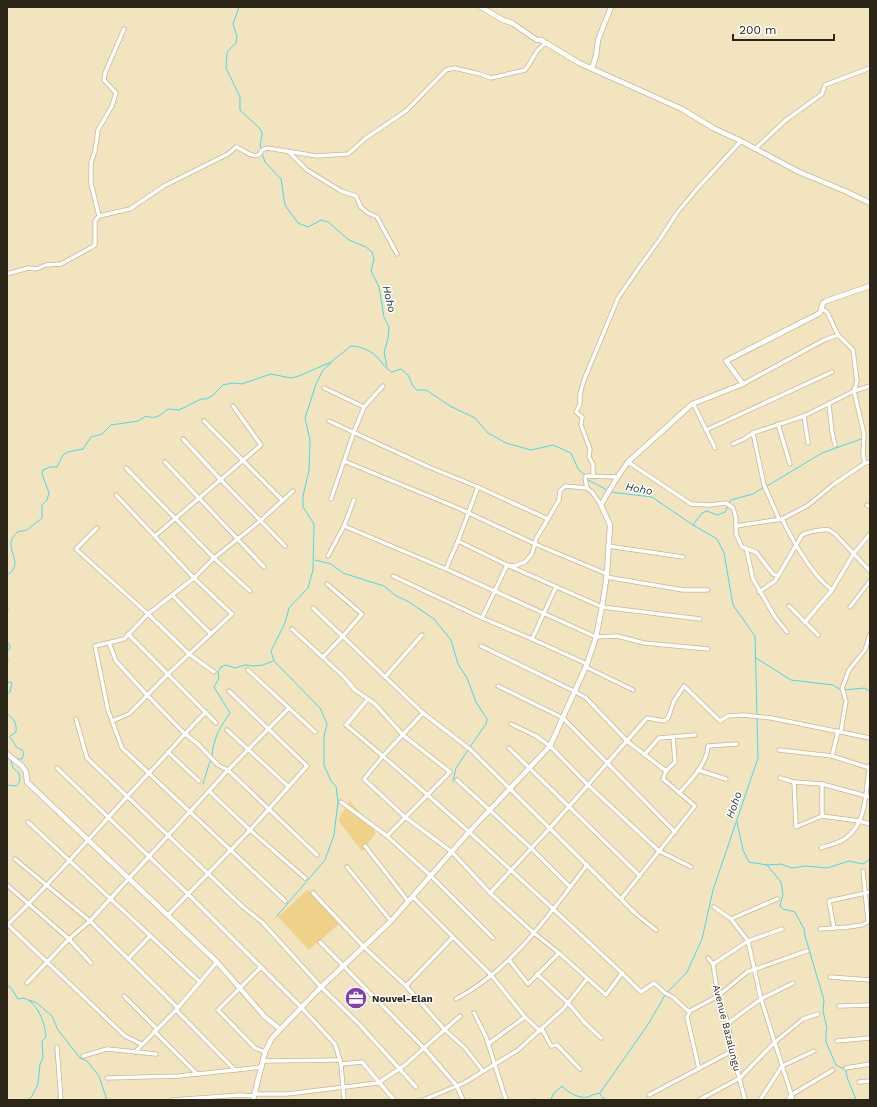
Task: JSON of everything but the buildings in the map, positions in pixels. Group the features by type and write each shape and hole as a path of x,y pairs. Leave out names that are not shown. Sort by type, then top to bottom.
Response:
{"street":[{"path":"481,7 503,20 512,23 537,40 542,40 579,63 607,76 630,84 643,93 676,106 713,128 799,172 845,191 870,204"},
{"path":"592,68 596,56 598,40 611,7"},
{"path":"99,216 91,183 91,163 95,151 98,130 112,106 116,93 104,80 105,72 124,29"},
{"path":"7,274 28,268 61,264 92,247 95,245 95,221 99,216 130,209 164,186 228,154 236,147 243,149 253,156 260,154 262,150 267,148 317,156 348,154 366,138 406,111 446,70 454,68 490,78 525,70 531,59 542,45 547,43"},
{"path":"755,149 786,120 822,94 825,85 870,68"},
{"path":"593,476 593,464 589,457 590,449 581,425 582,417 576,412 580,404 580,394 584,380 618,298 660,239 676,213 741,141"},
{"path":"288,151 307,170 341,191 356,196 361,207 368,213 377,216 397,254"},
{"path":"743,384 726,361 820,313 822,303 870,286"},
{"path":"822,309 828,312 838,335 853,350 856,381 854,392 864,434 863,455 865,463"},
{"path":"602,505 617,477 628,462 693,403 743,384 824,340 838,335"},
{"path":"706,430 832,372"},
{"path":"331,499 364,407 383,386"},
{"path":"733,444 753,433 804,416 870,386"},
{"path":"324,388 364,407"},
{"path":"693,403 714,448"},
{"path":"829,405 835,445"},
{"path":"155,536 261,445 233,406"},
{"path":"804,416 808,443"},
{"path":"204,421 283,501"},
{"path":"329,421 548,519"},
{"path":"778,424 790,464"},
{"path":"753,433 764,485 780,519 796,546 825,585 832,590"},
{"path":"183,439 260,521 286,546"},
{"path":"344,461 458,508 467,514 606,575 682,590 708,590"},
{"path":"165,462 264,568"},
{"path":"628,462 690,504 709,505 726,503 733,508 736,518 736,534 742,547 756,552 773,574 778,576"},
{"path":"736,526 780,519 807,506 834,484 865,463 870,462"},
{"path":"126,468 214,558 250,591"},
{"path":"587,488 586,477 617,477"},
{"path":"254,1097 265,1052 272,1038 321,987 391,922 469,832 550,746 586,665 596,636 602,607 610,525 602,505 587,488 565,486 560,491 559,500 536,539 532,554 525,562 514,566 507,566"},
{"path":"446,568 458,542 478,487"},
{"path":"285,901 122,748 108,710 95,646 124,639 148,614 194,578 214,558 260,521 293,491"},
{"path":"112,721 129,714 168,674 232,614 194,578 116,496"},
{"path":"328,556 344,526 354,500"},
{"path":"344,526 446,568 544,614 596,636 617,636 644,643 708,649"},
{"path":"97,528 76,549 148,614 189,654 214,672"},
{"path":"760,592 775,581 802,535 807,533 830,530 870,571"},
{"path":"805,622 832,590 854,553 870,534"},
{"path":"458,542 507,566 602,607 700,619"},
{"path":"608,546 683,557"},
{"path":"746,548 752,579 775,618 787,632"},
{"path":"482,618 496,592 507,566"},
{"path":"394,576 482,618 532,639 633,690"},
{"path":"850,607 870,581"},
{"path":"323,657 362,614 327,584"},
{"path":"532,639 556,587"},
{"path":"172,595 211,634"},
{"path":"790,606 818,635"},
{"path":"313,608 423,713 469,748 636,914 656,930"},
{"path":"292,629 344,677 355,690 375,704 403,735 450,772 387,836"},
{"path":"128,634 216,722"},
{"path":"832,756 846,701 842,690 849,670 865,650 870,634"},
{"path":"385,677 422,635"},
{"path":"109,643 116,661 184,733 198,744 218,765 228,770 317,856"},
{"path":"482,646 586,698 627,741 666,771"},
{"path":"248,670 315,732"},
{"path":"498,686 563,718 675,832"},
{"path":"490,893 569,807 646,718 664,721 668,718 674,702 684,686 720,721 728,716 743,715 771,718 870,738"},
{"path":"168,915 250,830 307,766 270,728 229,691"},
{"path":"368,700 346,725 469,832 641,992 654,983 666,994 673,997 690,1011"},
{"path":"27,983 69,939 90,921 228,770 289,708"},
{"path":"141,1044 125,1036 7,924 47,885 89,840 127,795 149,774 184,733 206,712"},
{"path":"423,713 364,779 405,817 452,852 490,893 606,995 622,973"},
{"path":"76,719 87,758 243,907 262,922 321,987 359,1024 416,1087"},
{"path":"511,724 536,736 550,746 588,785 659,851 691,867"},
{"path":"228,730 288,786"},
{"path":"644,755 659,738 695,735"},
{"path":"621,899 695,806 663,779 666,771 675,762 673,737"},
{"path":"679,793 698,770 707,753 708,746 736,744"},
{"path":"509,748 640,876"},
{"path":"779,750 832,756 870,767 868,797 857,827 846,838 821,848"},
{"path":"168,752 199,781"},
{"path":"7,754 22,766 26,772 27,782 217,962 265,1017 280,1029"},
{"path":"57,768 109,816 261,966 335,1044 340,1062 344,1088 344,1100"},
{"path":"698,770 726,779"},
{"path":"780,778 794,782 822,784 868,797"},
{"path":"457,780 490,809 570,887"},
{"path":"794,782 796,827 822,816 870,824"},
{"path":"822,784 822,816"},
{"path":"209,791 250,830 305,878"},
{"path":"342,802 387,836 431,876 493,938"},
{"path":"28,822 200,982"},
{"path":"365,846 408,901"},
{"path":"15,859 90,921 128,958 235,1070"},
{"path":"456,999 471,991 492,976 509,960 534,933 587,865"},
{"path":"347,867 391,922"},
{"path":"820,929 848,928 869,921 868,893 863,871"},
{"path":"7,885 69,939 91,963"},
{"path":"313,893 364,947 406,986 445,1030 465,1048 483,1071"},
{"path":"834,928 829,901 868,893"},
{"path":"413,897 492,976 525,1017 541,1030 551,1046 557,1045 580,1069"},
{"path":"731,919 777,899"},
{"path":"714,907 731,919 748,941 761,999 793,1100"},
{"path":"708,958 713,964 748,941 782,929"},
{"path":"128,958 150,936"},
{"path":"406,986 453,937"},
{"path":"320,942 424,1048 457,1086 463,1100"},
{"path":"698,1069 687,1017 690,1011 718,996 746,972 807,951"},
{"path":"509,960 528,984 559,953"},
{"path":"135,1052 141,1044 177,1009 217,962"},
{"name":"Avenue Bazalungu","path":"713,964 718,996 728,1023 732,1051 745,1100"},
{"path":"261,966 218,1010 255,1048 265,1052"},
{"path":"537,974 568,1003 585,1023 601,1038"},
{"path":"830,977 870,980"},
{"path":"423,1100 457,1086 518,1050 568,1003 587,979"},
{"path":"728,1023 761,999 793,983"},
{"path":"124,996 197,1074"},
{"path":"839,1006 870,1005"},
{"path":"474,1013 488,1044 506,1100"},
{"path":"699,1100 740,1078 774,1042 803,1019 818,1014"},
{"path":"172,1100 240,1095 254,1097 378,1083 400,1068 460,1016"},
{"path":"488,1044 525,1017"},
{"path":"837,1041 870,1038"},
{"path":"57,1047 61,1100"},
{"path":"84,1056 107,1049 156,1054"},
{"path":"649,1095 732,1051"},
{"path":"760,1100 782,1066 814,1051"},
{"path":"263,1061 362,1062 378,1083 394,1100"},
{"path":"846,1068 870,1064"},
{"path":"107,1078 179,1076 262,1067"},
{"path":"788,1100 791,1095 833,1070"},
{"path":"859,1082 870,1081"},
{"path":"288,1094 288,1100"}],"shaded area":[{"path":"350,801 376,833 362,851 338,820"},
{"path":"307,890 310,891 339,924 309,950 278,917"}],"waterway":[{"name":"Hoho","path":"239,7 233,24 237,37 236,43 227,52 226,68 240,97 240,110 262,133 260,145 261,150"},
{"name":"Hoho","path":"262,153 265,162 281,179 285,205 298,223 308,227 321,220 328,222 349,240 366,247 372,252 374,259 371,271 379,287 384,317 389,327 388,339 384,352 387,367"},
{"path":"7,575 14,568 15,564 11,548 12,539 17,532 27,530 42,518 42,505 47,500 49,493 42,474 43,470 50,467 57,467 63,455 68,452 83,449 91,437 102,434 111,425 138,421 146,416 155,417 168,409 179,410 201,399 206,399 212,396 223,385 232,383 242,384 271,374 291,378 299,376 331,362 351,346 368,350 392,372 401,369 408,375 413,386 417,390 426,390 450,406 475,418 488,433 506,443 531,450 553,445 571,453 578,469 585,475"},
{"path":"276,917 325,860 334,835 338,802 336,786 331,781 324,765 324,736 327,724 320,708 274,661 271,651 285,623 289,608 308,588 313,570 314,524 303,507 303,496 309,470 310,440 305,418 316,384 323,370 331,363"},
{"path":"767,486 822,453 861,439"},
{"name":"Hoho","path":"586,478 607,490"},
{"path":"729,503 731,500 753,494 764,487"},
{"name":"Hoho","path":"610,492 652,497 693,525 717,539 724,553 733,605 755,636 757,715"},
{"path":"693,525 702,513 707,511 717,515 725,512 728,506"},
{"path":"315,560 331,564 343,573 384,586 395,595 409,602 434,619 451,640 458,664 467,678 476,702 487,719 486,724 470,747"},
{"path":"7,606 7,616"},
{"path":"7,641 10,646 7,652"},
{"path":"7,658 7,668"},
{"path":"756,658 791,680 833,685 841,690"},
{"path":"212,757 214,744 218,734 230,713 214,687 219,678 218,672 221,667 226,665 235,668 245,665 263,665 273,661"},
{"path":"7,683 12,683 10,692 7,694"},
{"path":"844,690 865,688 870,692"},
{"path":"7,714 16,726 16,732 10,737 16,747 24,753 22,759 16,759"},
{"name":"Hoho","path":"667,993 687,972 702,939 713,890 758,758 757,718"},
{"path":"453,781 456,768 468,750"},
{"path":"203,784 211,760"},
{"path":"7,785 16,786 20,780 19,773 13,768 12,761"},
{"path":"737,822 743,850 749,862 767,865 781,864 792,868 806,866 827,868 849,861 863,864 870,859"},
{"path":"767,865 781,882 783,894 780,906 783,909 795,912 804,929 824,1000 823,1011 827,1028 826,1042 836,1065 846,1070 848,1081 856,1100"},
{"path":"7,985 11,988 18,999 24,998 34,1005 44,1025 46,1037 42,1041 43,1058 40,1064 38,1084 32,1096 28,1100"},
{"name":"Hoho","path":"551,1100 553,1094 562,1086 570,1093 581,1097 588,1097 600,1093 649,1023 665,995"},
{"path":"29,1000 37,1003 52,1016 58,1030 80,1058 87,1061 99,1076 107,1100"},
{"path":"600,1094 605,1100"},
{"name":"Hoho","path":"531,1100 539,1100"}],"place":[{"name":"Nouvel-Elan","path":"356,998"}]}
